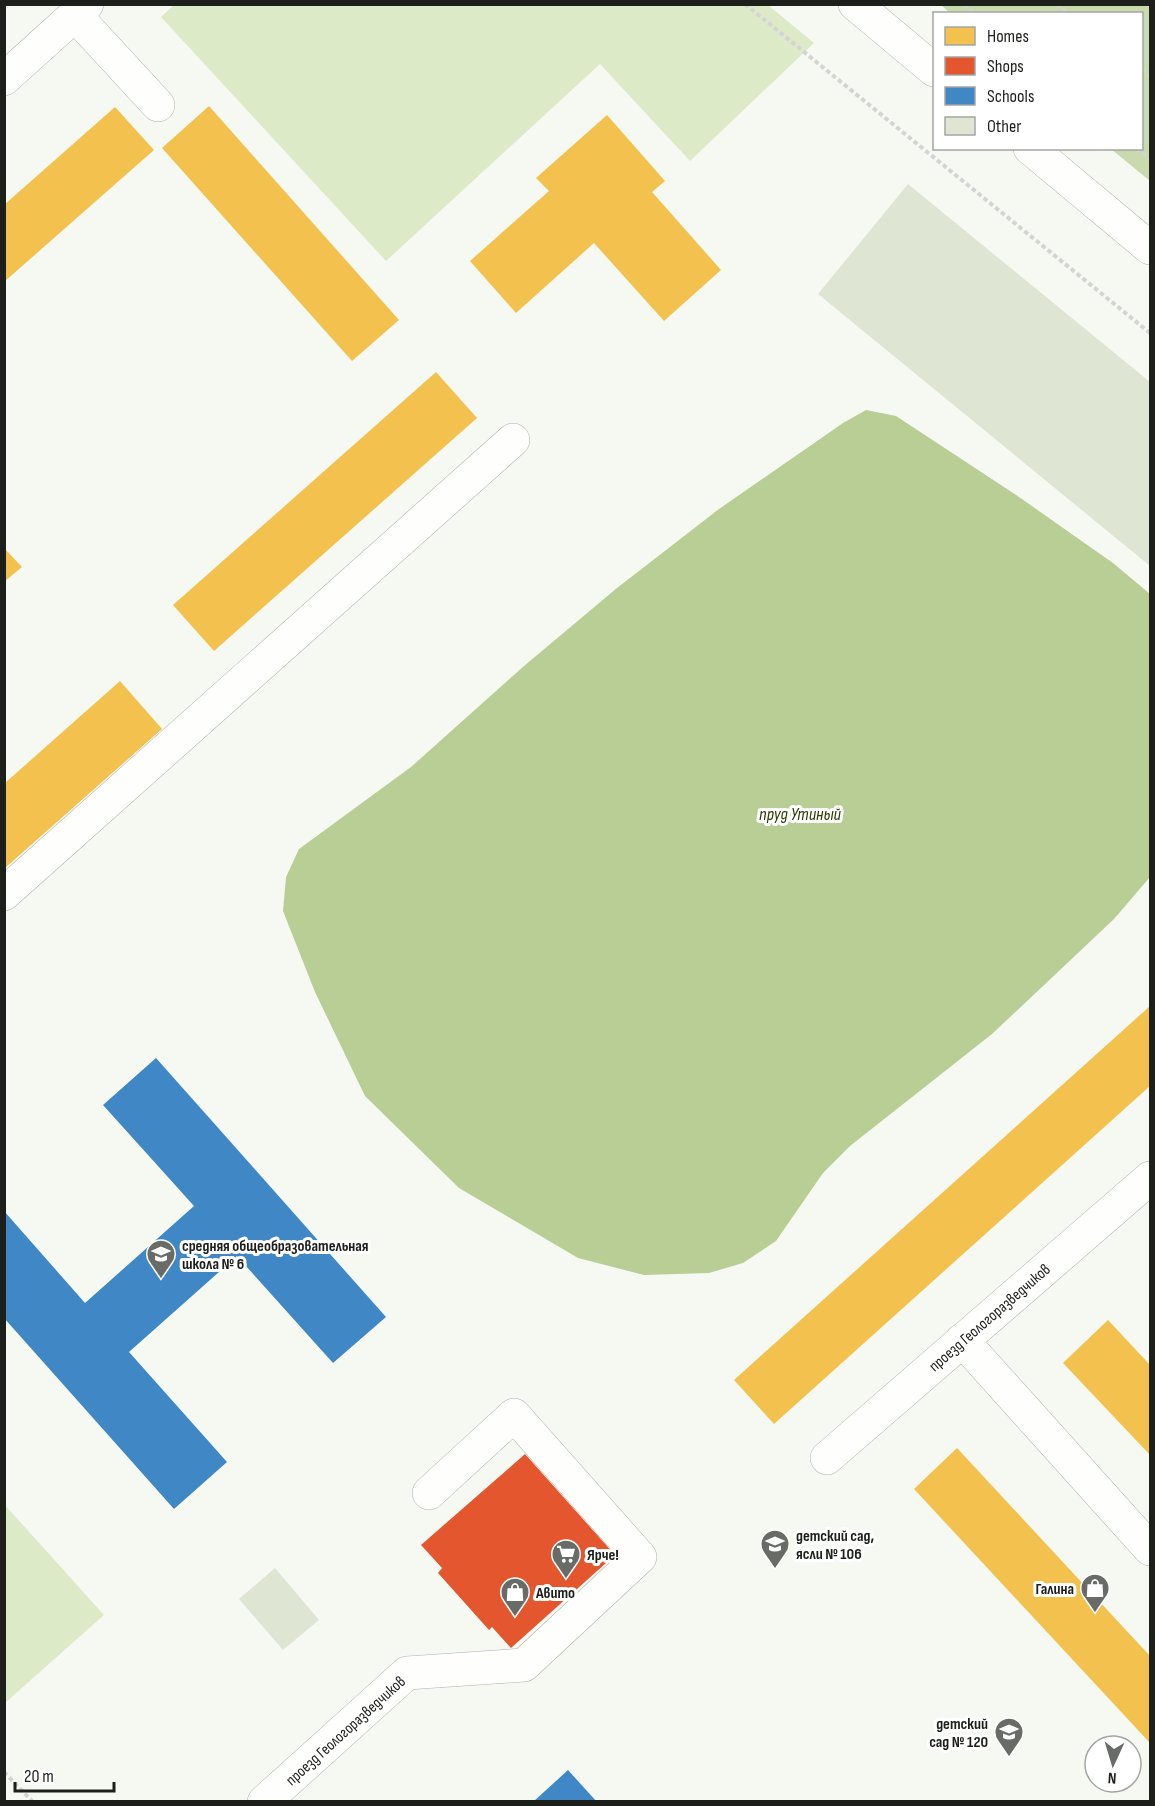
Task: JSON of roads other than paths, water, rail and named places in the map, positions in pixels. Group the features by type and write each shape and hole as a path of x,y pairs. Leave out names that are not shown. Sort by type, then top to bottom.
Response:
{"street":[{"path":"855,4 933,69"},
{"path":"4,79 81,10 158,105"},
{"path":"1032,150 1150,248"},
{"path":"4,894 513,440"},
{"name":"проезд Геологоразведчиков","path":"827,1458 1150,1178"},
{"path":"962,1340 1150,1549"},
{"name":"проезд Геологоразведчиков","path":"264,1802 406,1673 524,1665 640,1557 514,1415 429,1493"}],"water":[{"name":"пруд Утиный","path":"866,410 896,416 1019,497 1113,563 1150,594 1150,877 1114,919 992,1034 850,1146 823,1173 776,1241 743,1263 709,1273 644,1275 578,1258 459,1188 365,1096 315,992 283,911 286,877 299,849 411,767 524,666 617,588 719,509 843,423"}],"place":[{"name":"средняя общеобразовательная школа № 6","path":"161,1280"},
{"name":"детский сад, ясли № 106","path":"775,1570"},
{"name":"Ярче!","path":"566,1580"},
{"name":"Галина","path":"1095,1614"},
{"name":"Авито","path":"515,1618"},
{"name":"детский сад № 120","path":"1009,1758"}]}
